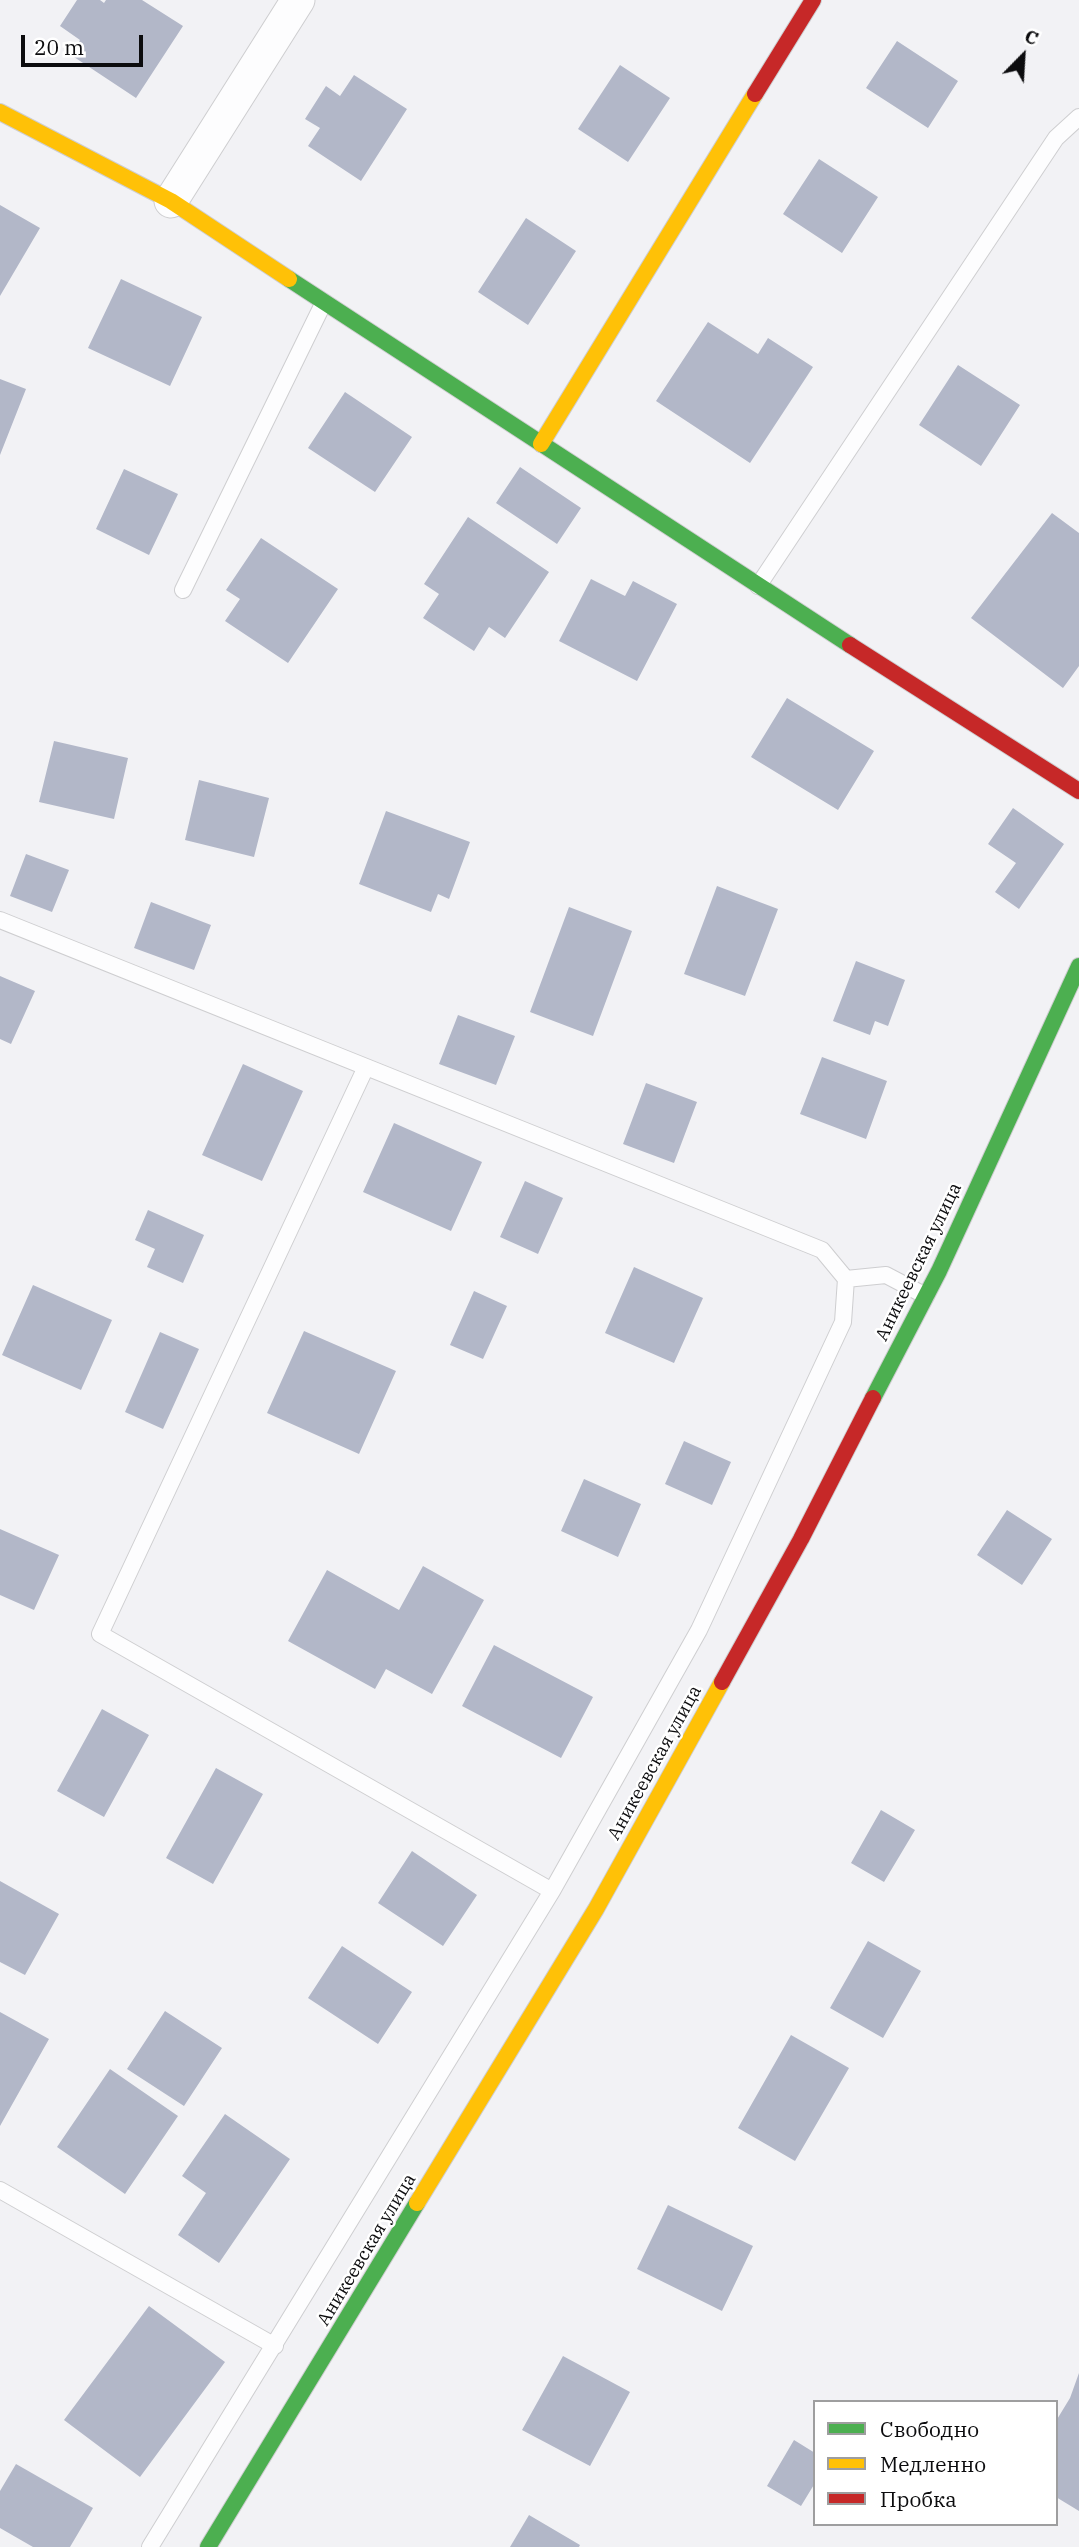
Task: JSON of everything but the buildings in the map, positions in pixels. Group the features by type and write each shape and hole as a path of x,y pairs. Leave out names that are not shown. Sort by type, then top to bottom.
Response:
{"street":[{"path":"171,201 299,0"},
{"path":"541,444 813,0"},
{"path":"0,112 171,201 326,300 758,586 1079,791"},
{"name":"Аникеевская улица","path":"208,2547 596,1909 801,1539 926,1296 1079,966"}],"lane":[{"path":"758,586 1056,138 1079,117"},
{"path":"183,590 326,300"},
{"path":"0,920 822,1250 846,1279 843,1322 699,1630 552,1891 150,2547"},
{"path":"366,1067 100,1634 552,1891"},
{"path":"846,1279 886,1275 926,1296"},
{"path":"0,2190 275,2346"}],"traffic: fast":[{"path":"289,279 850,645"},
{"path":"873,1398 939,1271 1079,966"},
{"path":"208,2547 417,2203"}],"traffic: slow":[{"path":"541,444 755,94"},
{"path":"0,112 171,201 289,279"},
{"path":"417,2203 596,1909 722,1682"}],"traffic: jam":[{"path":"755,94 813,0"},
{"path":"850,645 1079,791"},
{"path":"722,1682 801,1539 873,1398"}]}
